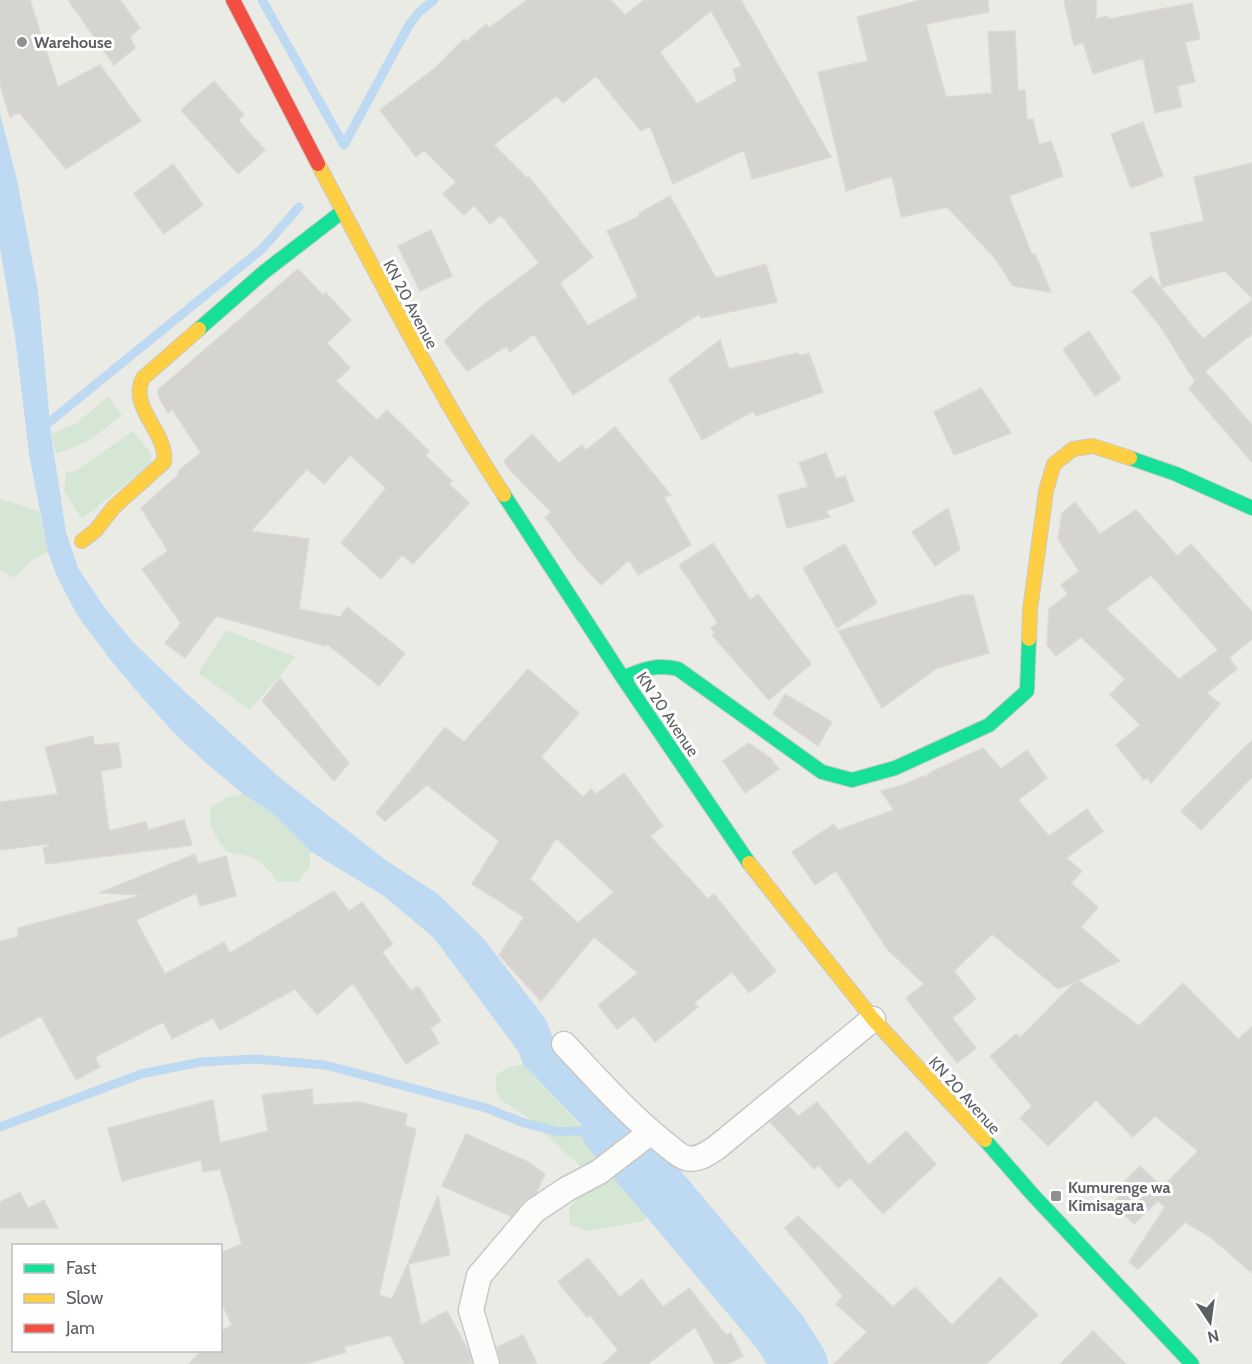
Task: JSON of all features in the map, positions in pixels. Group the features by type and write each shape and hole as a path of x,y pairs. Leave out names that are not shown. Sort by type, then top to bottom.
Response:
{"main road":[{"name":"KN 20 Avenue","path":"233,0 419,354 477,453 623,678 759,877 873,1019 961,1113 1033,1195 1192,1364"},
{"path":"82,541 96,530 113,508 164,462 163,448 140,401 138,388 143,378 264,272 343,211"},
{"path":"623,678 648,666 660,664 678,669 822,772 852,780 895,768 989,724 1027,691 1030,610 1046,491 1054,464 1073,449 1093,446 1145,463 1176,474 1252,508"}],"street":[{"path":"564,1044 631,1114 646,1136 688,1159 706,1154 873,1019"},
{"path":"487,1364 471,1310 479,1276 534,1211 598,1172 646,1136"}],"green space":[{"path":"108,396 122,415 84,443 56,453 51,434 77,423"},
{"path":"133,431 151,453 151,464 82,519 64,491 66,473 77,470"},
{"path":"0,499 39,511 48,552 34,559 14,578 0,570"},
{"path":"226,630 296,657 250,710 198,673"},
{"path":"243,794 271,812 310,851 310,867 298,882 278,882 257,860 227,852 216,836 210,820 211,807 227,797"},
{"path":"523,1064 601,1148 603,1154 595,1165 582,1168 528,1118 501,1100 496,1091 496,1076 506,1068"},
{"path":"618,1168 641,1185 649,1195 654,1209 643,1221 619,1226 587,1231 570,1225 569,1208 590,1185"}],"water":[{"path":"0,113 17,180 38,291 51,434 66,532 78,568 104,607 134,643 183,690 279,777 387,861 438,894 484,939 546,1020 554,1041 583,1079 619,1119 609,1129 587,1131 523,1064 518,1051 434,938 384,896 310,851 271,812 243,794 177,736 113,663 77,615 56,574 48,552 29,454 15,336 0,248"}],"building":[{"path":"0,0 30,0 58,87 100,65 141,121 66,169 19,112 10,117 0,85"},
{"path":"68,0 120,0 140,28 130,37 135,48 114,65"},
{"path":"527,0 611,0 625,15 644,0 741,0 831,157 752,179 744,150 673,184 650,126 641,131 596,76 563,103 556,96 494,145 527,178 529,177 593,257 560,283 588,326 638,297 607,231 640,216 639,213 670,196 716,278 766,264 777,302 701,318 699,314 573,395 534,334 510,352 506,346 467,371 444,341 482,306 539,263 501,215 490,224 474,205 464,215 443,194 456,182 424,150 416,157 380,110 435,68 464,39 466,42 486,24 489,28","holes":["711,11 742,66 733,69 737,81 697,104 660,52"]},
{"path":"921,0 988,0 989,12 926,24 946,97 992,93 988,32 1015,31 1018,91 1025,90 1027,120 1033,119 1039,145 1051,141 1063,176 1009,196 1032,255 1035,254 1051,292 1013,286 994,257 947,207 901,217 892,176 846,191 818,72 868,61 857,17"},
{"path":"1064,0 1096,0 1096,19 1108,16 1109,19 1192,3 1200,39 1185,42 1195,82 1177,86 1182,107 1155,113 1143,58 1093,74 1083,43 1074,45"},
{"path":"214,81 244,115 238,120 265,150 238,174 181,110"},
{"path":"1143,122 1163,176 1131,188 1111,134"},
{"path":"1252,163 1252,298 1225,271 1162,287 1150,233 1204,221 1194,177"},
{"path":"173,164 203,205 164,234 134,194"},
{"path":"431,230 452,276 420,291 398,246"},
{"path":"298,269 323,295 326,293 351,320 327,343 350,368 336,381 377,420 387,410 429,451 425,455 452,481 449,484 469,503 413,564 402,555 381,579 341,543 386,488 350,455 324,484 307,469 251,531 309,539 299,609 340,617 347,607 405,653 379,686 327,644 326,646 216,616 185,658 165,643 181,623 142,569 168,551 141,508 177,476 180,469 201,453 172,409 168,413 158,395 158,390"},
{"path":"1151,276 1203,339 1252,300 1252,334 1205,371 1252,425 1252,462 1189,389 1199,376 1194,380 1160,326 1132,291"},
{"path":"1089,331 1121,379 1095,396 1063,349"},
{"path":"720,340 729,369 798,353 799,356 809,353 823,392 756,416 753,411 702,440 669,379"},
{"path":"981,388 1011,433 954,455 934,412"},
{"path":"615,427 671,495 664,497 691,545 638,575 629,560 601,585 577,559 545,517 551,512 504,461 532,434 559,463 582,445 586,450"},
{"path":"826,453 836,479 845,476 854,501 826,511 830,517 787,528 778,495 808,487 799,463"},
{"path":"1075,502 1100,534 1136,510 1177,556 1191,544 1252,612 1252,639 1229,658 1237,669 1207,693 1220,704 1151,783 1147,778 1144,780 1116,745 1140,725 1110,695 1125,679 1081,637 1056,656 1047,645 1049,609 1068,594 1061,585 1079,571 1058,539 1062,513","holes":["1151,575 1218,650 1179,679 1106,609"]},
{"path":"948,508 960,550 935,566 912,532"},
{"path":"713,543 750,600 758,594 811,664 769,700 712,635 715,633 711,628 718,623 679,565"},
{"path":"845,544 877,603 837,628 803,568"},
{"path":"963,595 973,595 989,653 937,668 882,708 838,631"},
{"path":"528,669 579,713 541,757 583,797 591,789 596,794 624,773 663,826 650,836 708,899 714,894 776,971 749,993 732,972 694,1003 698,1007 655,1042 634,1016 617,1029 598,1005 638,973 594,937 541,1001 499,955 524,917 472,884 499,841 427,785 385,821 376,813 445,727 464,742","holes":["556,838 614,892 578,923 530,879"]},
{"path":"280,678 349,763 334,781 262,701"},
{"path":"785,694 832,722 818,746 773,714"},
{"path":"93,736 94,745 118,743 122,767 101,771 109,831 146,822 148,830 184,820 192,845 46,864 43,848 48,847 48,844 0,850 0,802 58,794 45,747"},
{"path":"1252,740 1252,777 1201,830 1181,811"},
{"path":"749,743 770,758 779,769 745,793 723,761"},
{"path":"983,748 1001,769 1027,750 1047,778 1018,800 1049,836 1087,809 1103,831 1066,858 1082,871 1071,883 1098,907 1081,927 1120,961 1078,980 1139,1026 1183,983 1238,1039 1252,1027 1252,1273 1209,1236 1185,1222 1138,1269 1129,1262 1165,1207 1158,1201 1134,1224 1113,1203 1119,1196 1115,1191 1140,1166 1162,1187 1198,1151 1155,1116 1133,1137 1096,1100 1048,1146 1020,1118 1032,1106 990,1056 1016,1034 1020,1038 1076,981 1058,989 992,934 954,971 976,999 952,1018 976,1048 957,1063 906,998 924,984 887,949 836,871 815,885 792,852 834,824 838,830 894,810 881,791 923,776 924,778 931,772"},
{"path":"195,854 198,864 226,856 236,896 200,906 196,893 136,920 165,974 224,942 230,953 334,891 349,911 362,902 393,944 382,952 411,991 418,986 441,1021 430,1028 439,1043 406,1064 353,983 317,1015 295,989 220,1030 213,1018 172,1039 163,1022 95,1057 100,1067 76,1080 41,1016 0,1038 0,941 18,937 18,928 142,895 99,893"},
{"path":"312,1089 313,1105 359,1102 407,1114 405,1126 416,1129 379,1295 392,1299 438,1196 450,1255 408,1264 421,1325 447,1311 468,1350 472,1364 405,1364 390,1335 344,1347 346,1352 306,1364 189,1364 200,1352 222,1352 222,1331 232,1325 222,1304 222,1252 242,1244 220,1169 203,1172 201,1160 122,1181 108,1128 213,1100 220,1143 268,1131 262,1095"},
{"path":"817,1102 869,1165 906,1131 936,1164 883,1214 850,1178 838,1188 819,1165 814,1169 770,1122 789,1106 798,1116"},
{"path":"466,1134 528,1162 545,1174 536,1193 523,1202 511,1216 442,1186"},
{"path":"20,1192 28,1208 44,1200 58,1228 0,1228 0,1202"},
{"path":"798,1216 893,1307 915,1287 952,1325 1000,1277 1038,1315 986,1364 834,1364 867,1332 836,1304 843,1296 785,1228"},
{"path":"588,1258 620,1297 642,1279 663,1307 689,1288 726,1335 731,1333 743,1356 728,1364 715,1364 695,1327 648,1364 603,1364 618,1350 590,1315 587,1317 558,1282"},
{"path":"1093,1331 1126,1364 1060,1364"},
{"path":"523,1335 537,1364 501,1364 497,1347"}],"waterway":[{"path":"262,0 344,145"},
{"path":"344,145 409,25 419,12 434,0"},
{"path":"42,428 262,249 299,207"},
{"path":"0,1127 141,1074 201,1062 255,1059 325,1065 486,1108 524,1123 560,1132 609,1129"},
{"path":"609,1129 779,1331 800,1364"}],"traffic: fast":[{"path":"199,329 264,272 343,211"},
{"path":"1130,458 1176,474 1252,508"},
{"path":"504,495 623,678 749,863"},
{"path":"623,678 650,668 678,669 822,772 852,780 895,768 989,725 1027,691 1029,639"},
{"path":"985,1140 1033,1195 1192,1364"}],"traffic: slow":[{"path":"318,164 454,414 504,495"},
{"path":"82,541 96,530 113,508 164,462 164,451 144,410 140,389 143,378 199,329"},
{"path":"1029,639 1030,610 1046,491 1054,464 1073,449 1093,446 1130,458"},
{"path":"749,863 873,1019 985,1140"}],"traffic: jam":[{"path":"233,0 318,164"}],"place":[{"name":"Warehouse","path":"22,42"},
{"name":"Kumurenge wa Kimisagara","path":"1056,1196"}]}
